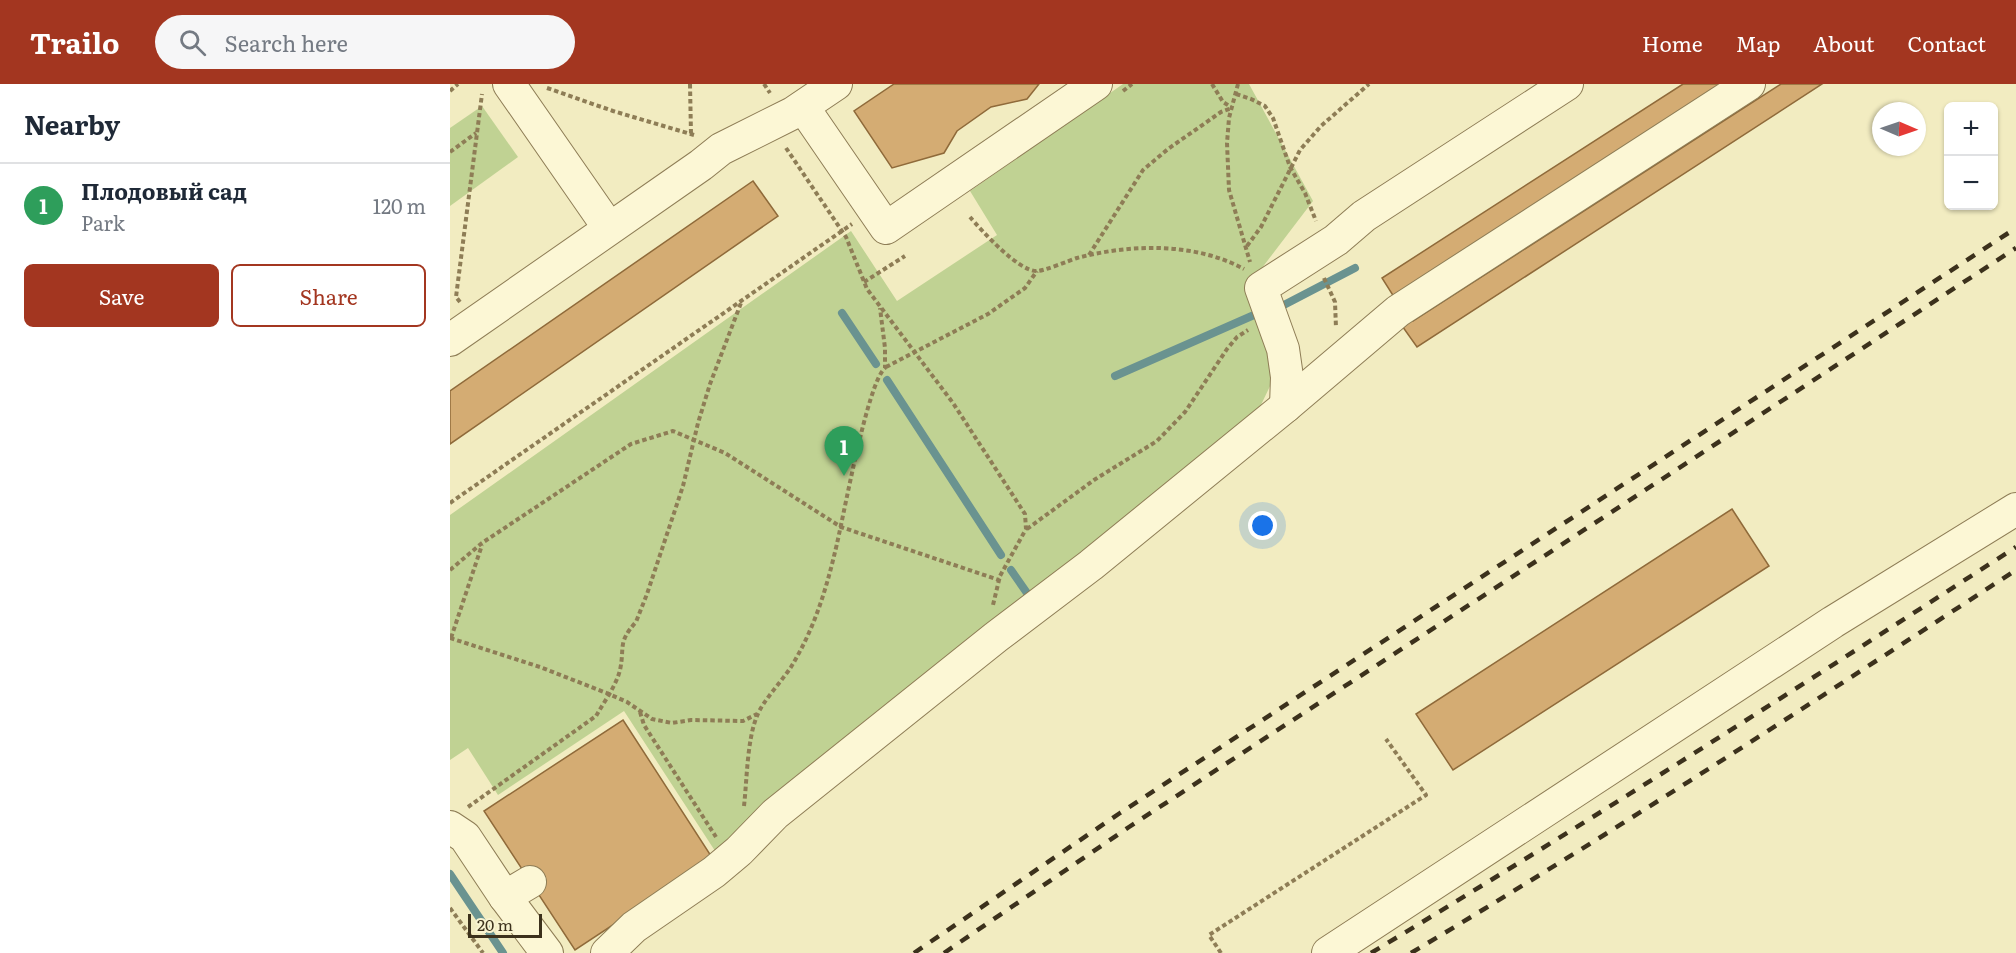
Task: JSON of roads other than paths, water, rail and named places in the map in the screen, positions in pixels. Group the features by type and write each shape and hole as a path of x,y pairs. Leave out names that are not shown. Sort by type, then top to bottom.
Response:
{"lane":[{"path":"509,84 609,228"},
{"path":"462,331 721,149 803,107 836,84"},
{"path":"803,107 886,228 1096,84"},
{"path":"1286,406 1287,377 1283,350 1262,293 1336,240 1364,216 1567,84"},
{"path":"607,953 634,927 714,872 739,851 775,814 996,637 1091,565 1398,311 1749,84"},
{"path":"1328,953 1833,622 2016,509"},
{"path":"459,817 465,837 518,890 547,953"}],"waterway":[{"path":"1280,307 1355,268"},
{"path":"842,313 876,364"},
{"path":"1115,376 1254,315"},
{"path":"887,380 1001,555"},
{"path":"1011,570 1027,593"},
{"path":"450,874 503,953"}],"railway":[{"path":"914,953 1120,813 2016,228"},
{"path":"944,953 1129,827 2016,248"},
{"path":"1371,953 1775,702 2016,547"},
{"path":"1411,953 1640,812 2016,570"}],"place":[{"name":"Плодовый сад","path":"844,476"}]}
